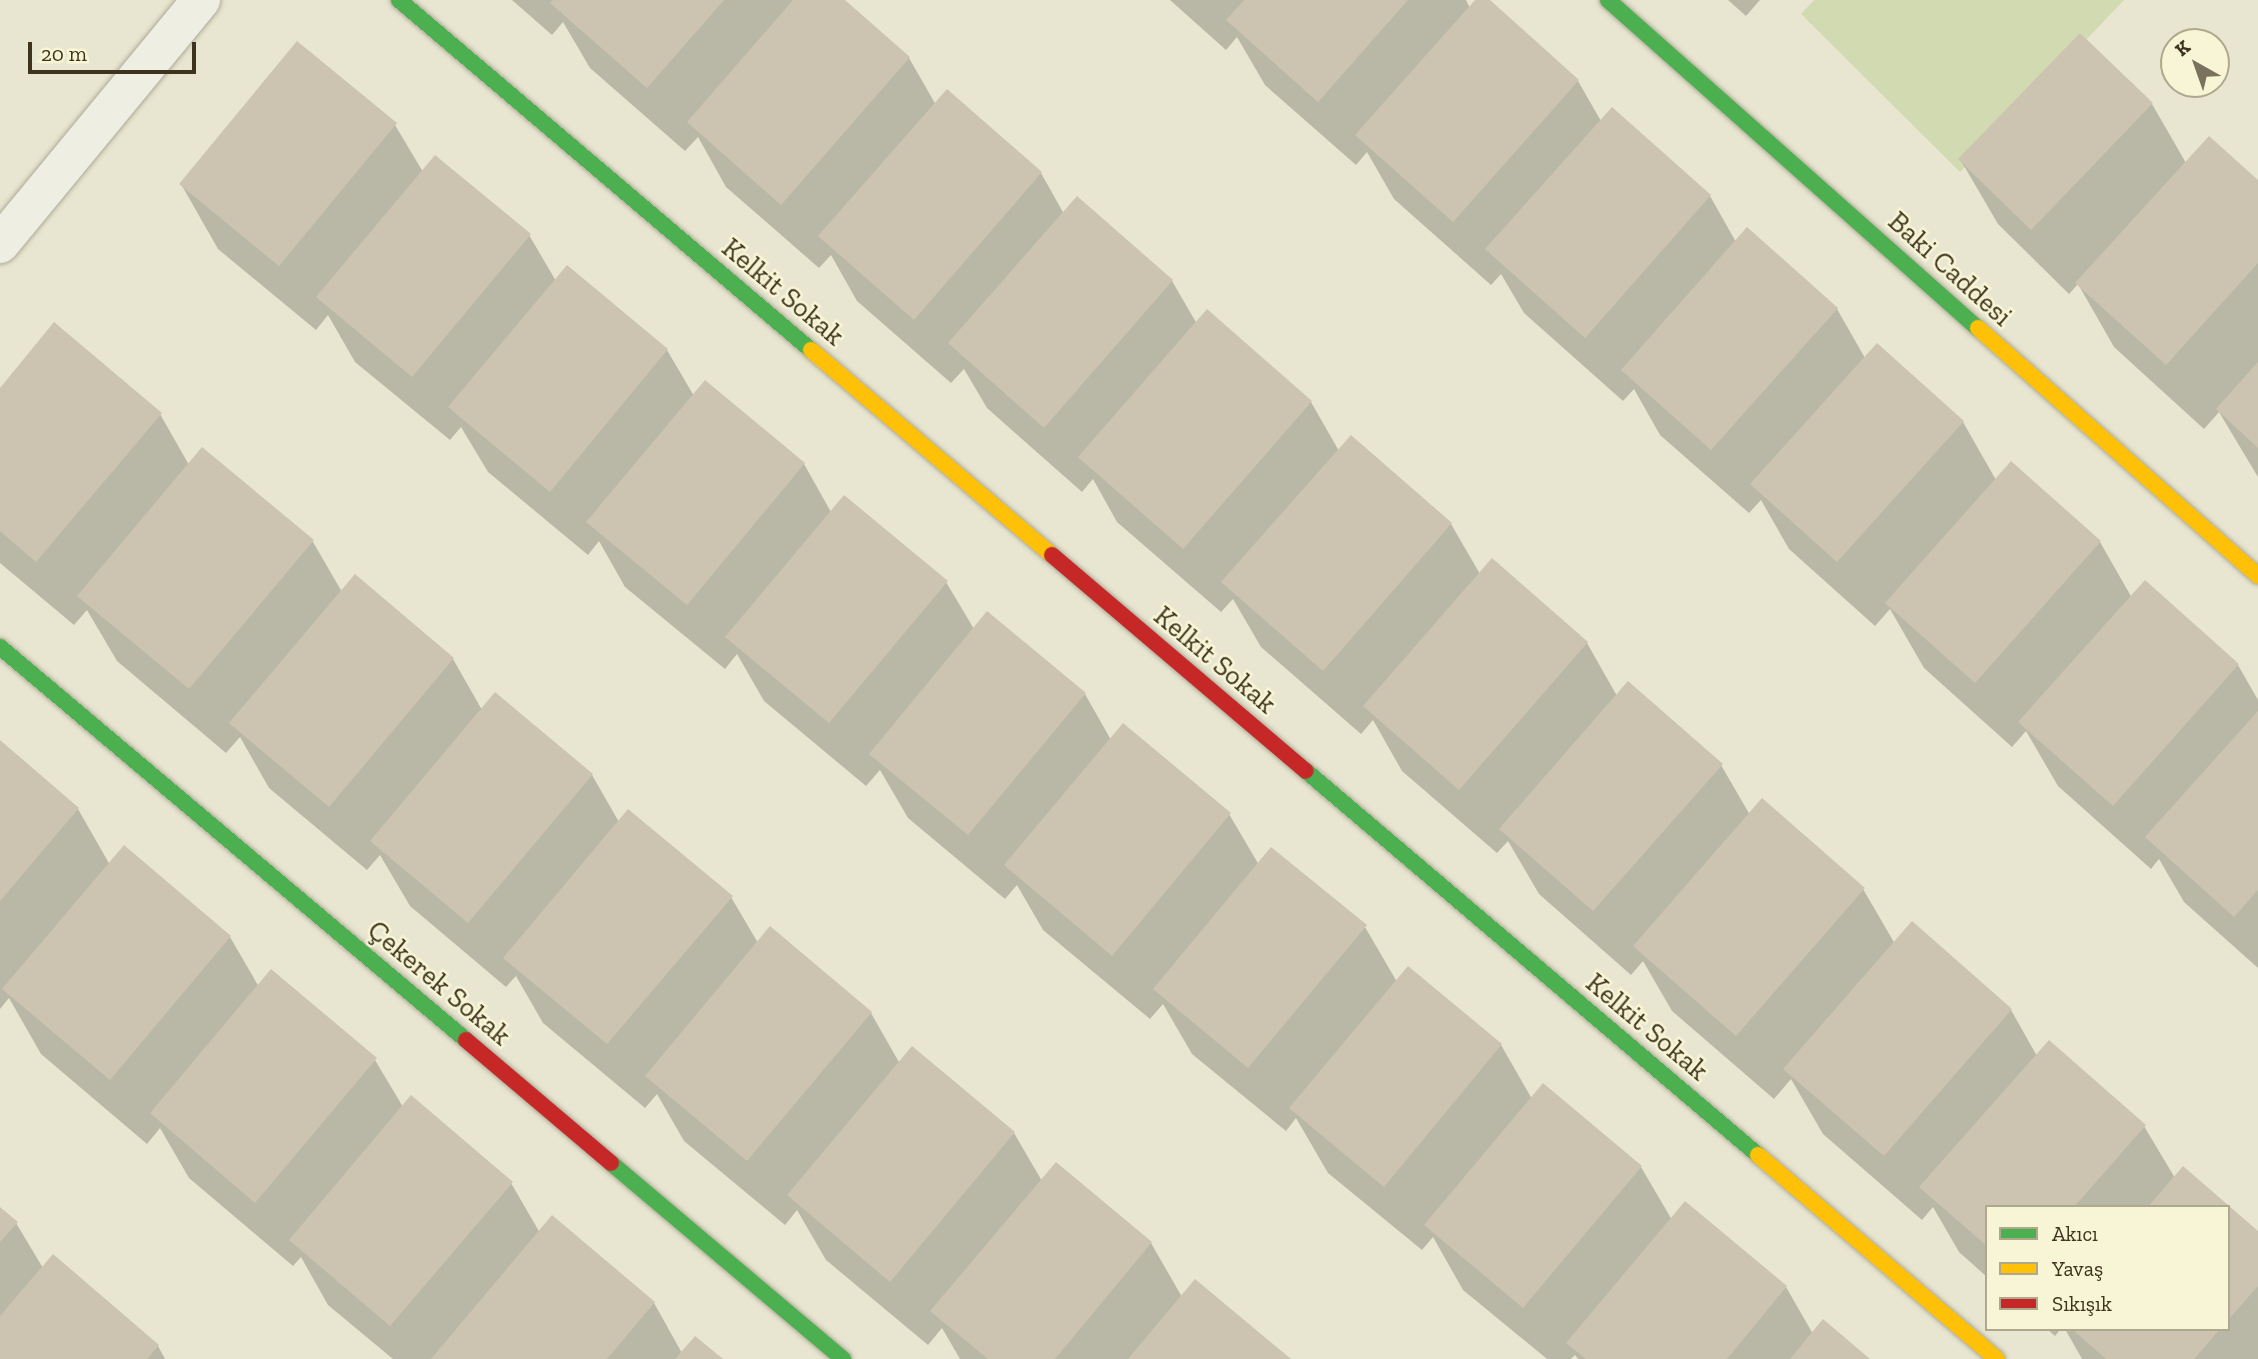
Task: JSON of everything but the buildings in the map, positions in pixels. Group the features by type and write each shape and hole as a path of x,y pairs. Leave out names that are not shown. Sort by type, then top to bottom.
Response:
{"street":[{"path":"0,244 201,0"},
{"name":"Kelkit Sokak","path":"399,0 1997,1359"},
{"name":"Baki Caddesi","path":"1608,0 2258,576"},
{"name":"Çekerek Sokak","path":"0,647 843,1359"}],"green space":[{"path":"1814,0 2124,0 1960,172 1801,14"}],"traffic: fast":[{"path":"399,0 811,350"},
{"path":"1608,0 1978,328"},
{"path":"0,647 466,1040"},
{"path":"1306,771 1758,1155"},
{"path":"611,1163 843,1359"}],"traffic: slow":[{"path":"1978,328 2258,576"},
{"path":"811,350 1052,555"},
{"path":"1758,1155 1997,1359"}],"traffic: jam":[{"path":"1052,555 1306,771"},
{"path":"466,1040 611,1163"}]}
